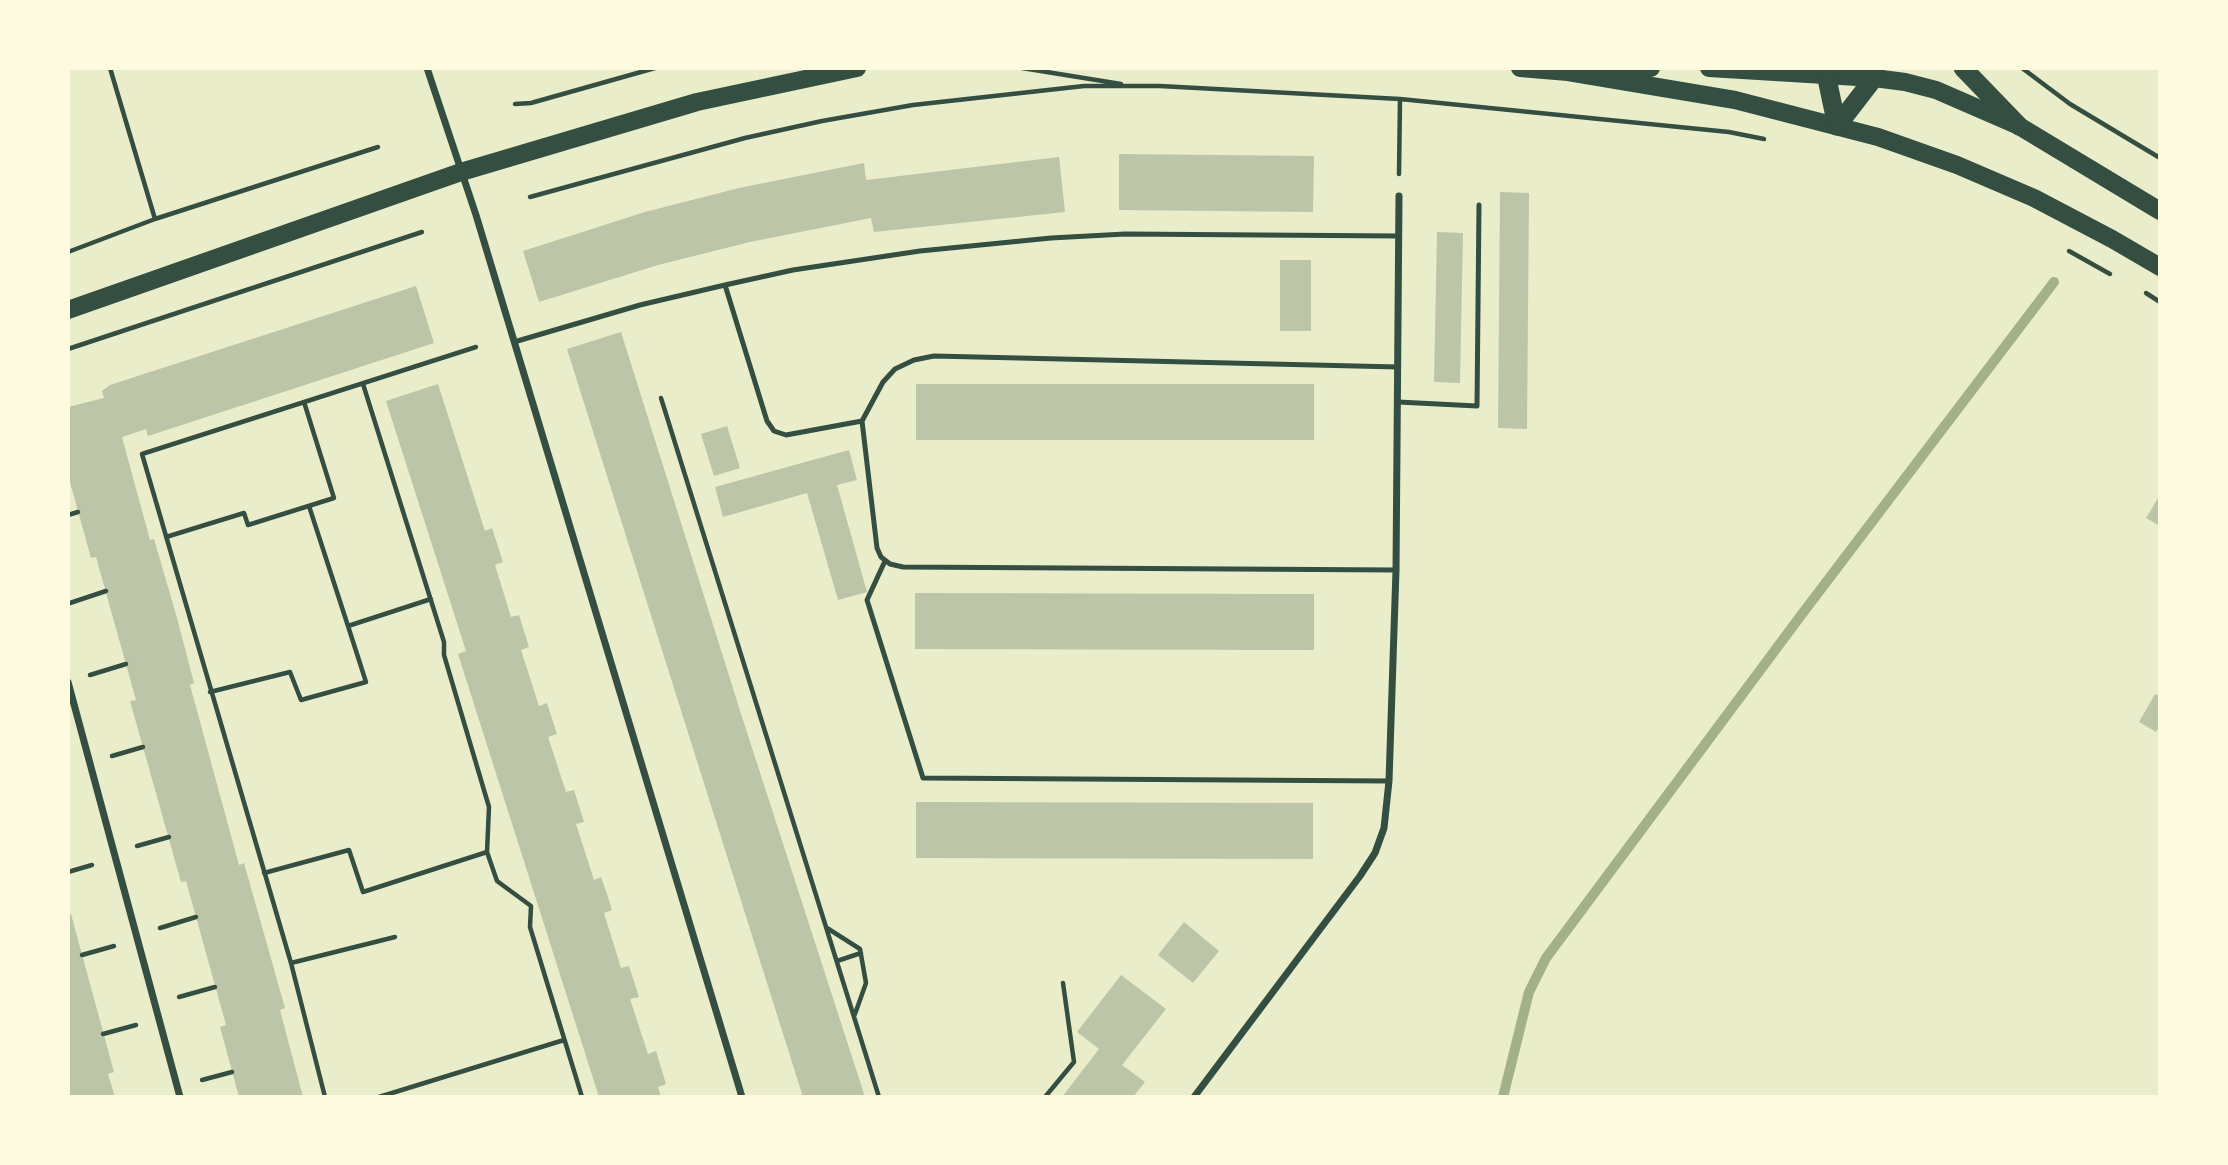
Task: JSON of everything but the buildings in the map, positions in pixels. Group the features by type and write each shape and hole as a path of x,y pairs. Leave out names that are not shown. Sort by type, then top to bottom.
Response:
{"highway":[{"path":"1963,68 2019,126"},
{"path":"1826,71 1837,125"},
{"path":"1837,125 1874,73"}],"main road":[{"path":"68,310 461,172 697,102 857,68"},
{"path":"1520,68 1568,72 1735,100 1837,125 1918,150 2034,198 2160,267"},
{"path":"1568,72 1651,68"},
{"path":"1709,68 1874,73 1936,90 2019,126 2160,211"}],"street":[{"path":"427,68 514,342 742,1097"},
{"path":"1194,1097 1360,876 1375,853 1384,828 1389,781 1396,570 1399,196"},
{"path":"68,682 180,1097"}],"lane":[{"path":"1398,402 1477,406 1479,205"},
{"path":"514,342 628,308 725,285 793,270 920,251 1051,238 1138,234 1399,236"},
{"path":"725,285 767,421 774,431 786,435 862,421"},
{"path":"1396,570 903,567 885,561 877,548 862,421 883,382 895,369 915,360 934,356 1398,367"},
{"path":"885,561 867,600 923,778 1389,781"}],"path":[{"path":"110,68 155,219"},
{"path":"515,104 531,103 655,68"},
{"path":"1022,68 1125,85"},
{"path":"2022,68 2070,104 2160,158"},
{"path":"530,197 745,138 822,121 926,104 1084,86 1125,85 1400,99 1729,132 1773,141"},
{"path":"1399,196 1400,99"},
{"path":"68,252 155,219 378,147"},
{"path":"68,349 422,232"},
{"path":"2068,250 2113,275"},
{"path":"2144,292 2160,302"},
{"path":"325,1097 291,963 142,454 476,347"},
{"path":"363,384 444,642 444,655 489,807 487,852 497,881 531,906 530,927 582,1097"},
{"path":"661,398 879,1097"},
{"path":"166,537 244,513 248,524 334,498 304,402"},
{"path":"210,692 290,671 302,700 366,682 309,506"},
{"path":"68,515 78,512"},
{"path":"70,603 106,591"},
{"path":"348,626 431,599"},
{"path":"90,675 126,664"},
{"path":"112,756 143,747"},
{"path":"137,846 169,837"},
{"path":"264,873 349,850 363,892 487,852"},
{"path":"68,872 92,865"},
{"path":"160,928 196,917"},
{"path":"826,928 860,949 866,983 854,1016"},
{"path":"291,963 395,937"},
{"path":"82,955 114,946"},
{"path":"837,961 861,953"},
{"path":"1045,1097 1074,1062 1063,983"},
{"path":"179,997 215,987"},
{"path":"103,1034 135,1025"},
{"path":"379,1097 564,1040"},
{"path":"202,1080 232,1072"}],"waterway":[{"path":"1503,1097 1529,992 1546,958 2054,282"}]}
